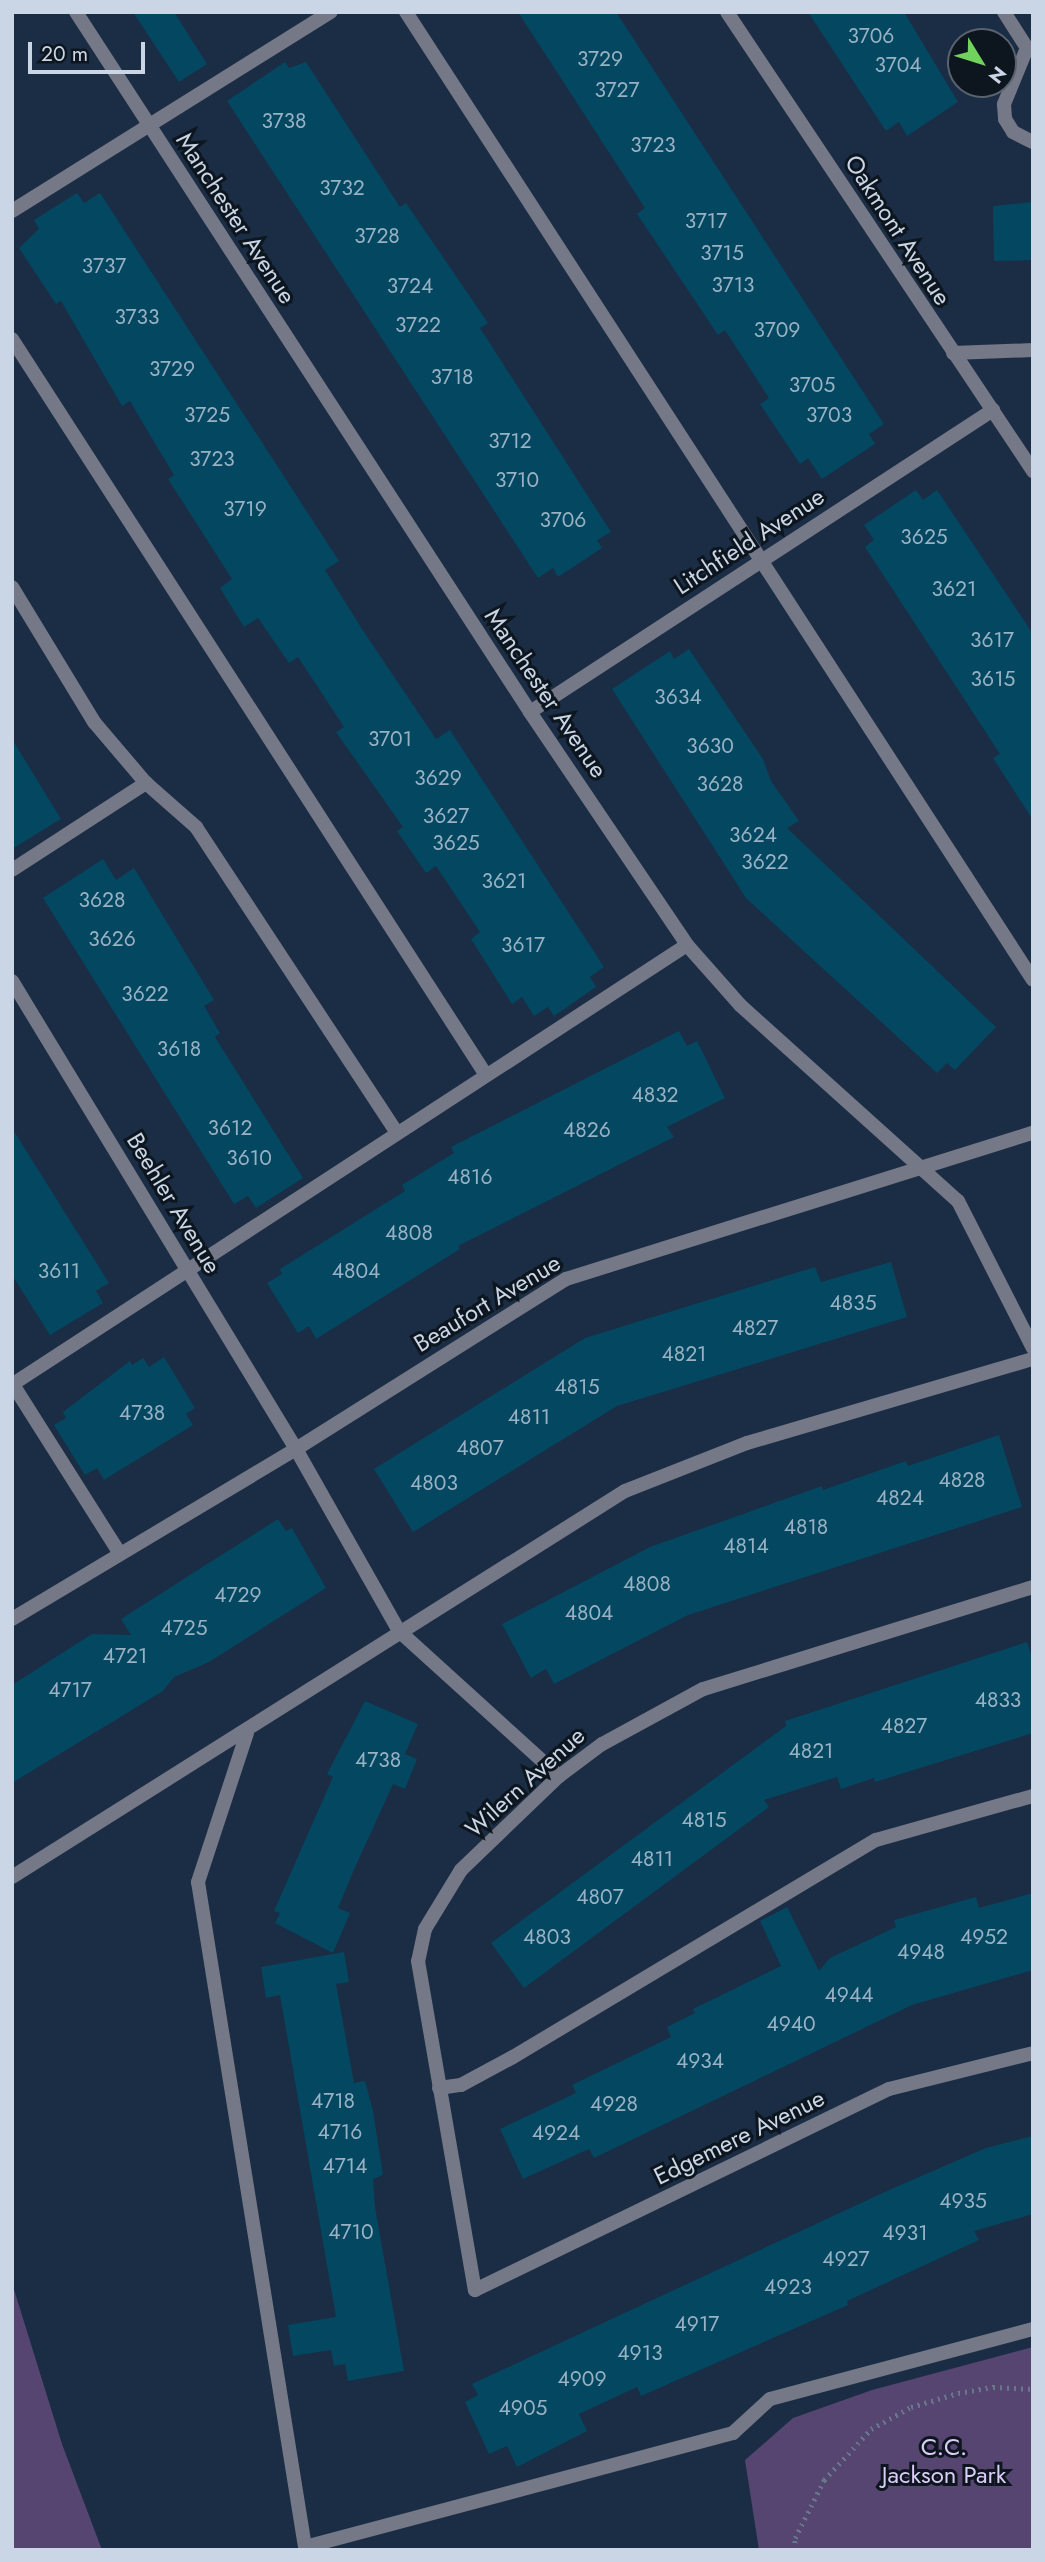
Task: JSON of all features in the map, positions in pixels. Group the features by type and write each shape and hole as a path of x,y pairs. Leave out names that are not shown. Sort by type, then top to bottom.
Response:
{"street":[{"name":"Manchester Avenue","path":"76,12 530,712 687,945 740,1005 926,1169 958,1201 1033,1348"},
{"path":"12,211 150,128 331,12"},
{"path":"406,12 758,562 1033,980"},
{"name":"Oakmont Avenue","path":"727,12 1033,471"},
{"path":"1004,12 1027,48 1004,104 1006,120 1013,132 1033,142"},
{"path":"12,340 486,1075"},
{"path":"953,353 1033,350"},
{"name":"Litchfield Avenue","path":"530,712 993,410"},
{"path":"12,587 94,722 146,783 196,827 397,1133"},
{"path":"12,870 146,783"},
{"path":"119,1552 13,1383 687,945"},
{"name":"Beehler Avenue","path":"12,981 296,1449 399,1631 559,1776"},
{"name":"Beaufort Avenue","path":"12,1619 119,1552 296,1449 566,1279 926,1169 1033,1133"},
{"path":"12,1877 247,1733 399,1631 625,1491 747,1443 1033,1359"},
{"name":"Wilern Avenue","path":"475,2290 419,1987 418,1961 425,1929 461,1870 559,1776 655,1712 703,1689 1033,1587"},
{"path":"247,1733 198,1882 305,2548 733,2433 770,2399 1033,2329"},
{"path":"439,2088 461,2085 513,2057 876,1840 1033,1796"},
{"name":"Edgemere Avenue","path":"475,2290 889,2090 1033,2053"}],"path":[{"path":"794,2550 795,2538 824,2480 871,2429 911,2407 958,2393 993,2387 1033,2389"}],"green space":[{"path":"12,2283 62,2444 102,2550 12,2550"},
{"name":"C.C. Jackson Park","path":"1033,2347 1033,2550 759,2550 745,2460 793,2418 872,2390"}],"building":[{"path":"133,12 174,12 207,64 179,82"},
{"path":"518,12 616,12 884,424 869,434 875,444 822,479 808,458 800,464 760,404 769,398 725,330 718,335 637,214 645,208"},
{"path":"808,12 904,12 947,84 947,98 956,98 958,102 907,136 899,122 886,131"},
{"path":"285,62 289,68 306,62 400,207 406,203 488,323 480,328 611,532 597,540 602,548 558,577 553,568 538,578 227,101"},
{"path":"77,193 84,203 100,193 339,561 325,570 362,629 436,739 450,730 604,967 590,977 596,987 554,1016 548,1007 534,1016 522,997 512,1004 471,939 480,932 436,866 426,873 397,831 403,827 336,732 344,727 298,657 289,663 258,618 244,627 220,588 232,579 168,479 174,475 130,401 122,406 61,301 56,304 19,248 39,229 34,220"},
{"path":"1033,202 1033,260 994,261 993,206"},
{"path":"916,490 923,500 937,490 1033,634 1033,820 993,758 1000,754 865,547 874,540 864,525"},
{"path":"689,649 763,759 771,781 799,821 787,828 996,1027 955,1070 947,1063 937,1073 746,898 612,689 670,651 674,659"},
{"path":"12,739 61,819 12,849"},
{"path":"103,859 116,880 134,868 214,1000 204,1006 220,1033 215,1037 303,1178 256,1208 248,1196 234,1204 43,898"},
{"path":"679,1031 687,1046 697,1041 725,1098 667,1127 674,1137 458,1246 460,1249 316,1339 309,1326 298,1333 267,1283 282,1274 280,1269 405,1191 402,1185 454,1153 451,1147"},
{"path":"12,1128 109,1283 96,1291 103,1303 50,1335 12,1275"},
{"path":"891,1262 907,1317 617,1406 413,1532 374,1469 585,1338 815,1267 821,1282"},
{"path":"164,1357 195,1408 186,1414 193,1425 104,1480 97,1468 85,1475 54,1425 66,1418 63,1412 130,1361 132,1365 143,1358 149,1367"},
{"path":"999,1435 1022,1507 688,1615 554,1684 546,1669 531,1678 502,1624 650,1547 822,1486 823,1490 906,1461 908,1466"},
{"path":"278,1519 286,1531 292,1528 326,1588 209,1662 174,1677 163,1691 12,1783 12,1685 92,1634 131,1635 121,1619"},
{"path":"1027,1642 1033,1660 1033,1733 875,1782 874,1778 841,1789 837,1777 764,1800 769,1807 524,1988 491,1943 786,1726 785,1721"},
{"path":"365,1701 418,1724 405,1754 417,1759 405,1789 393,1784 353,1872 338,1908 350,1913 333,1953 275,1923 280,1913 274,1911 333,1777 327,1774"},
{"path":"1033,1893 1033,1970 912,2005 594,2158 589,2149 523,2179 500,2129 576,2093 572,2085 671,2037 667,2027 695,2013 693,2009 781,1966 760,1921 787,1907 819,1971 830,1958 896,1927 894,1920 976,1897 979,1908"},
{"path":"344,1952 349,1982 336,1984 354,2083 365,2081 373,2111 383,2175 373,2179 375,2207 404,2371 348,2381 345,2364 334,2366 331,2350 293,2356 288,2325 336,2317 280,1995 266,1998 261,1967"},
{"path":"1033,2136 1033,2214 974,2231 979,2240 847,2301 848,2305 641,2396 637,2387 579,2414 587,2431 517,2467 507,2446 489,2454 465,2402 478,2395 472,2384 889,2190 986,2148"}]}
